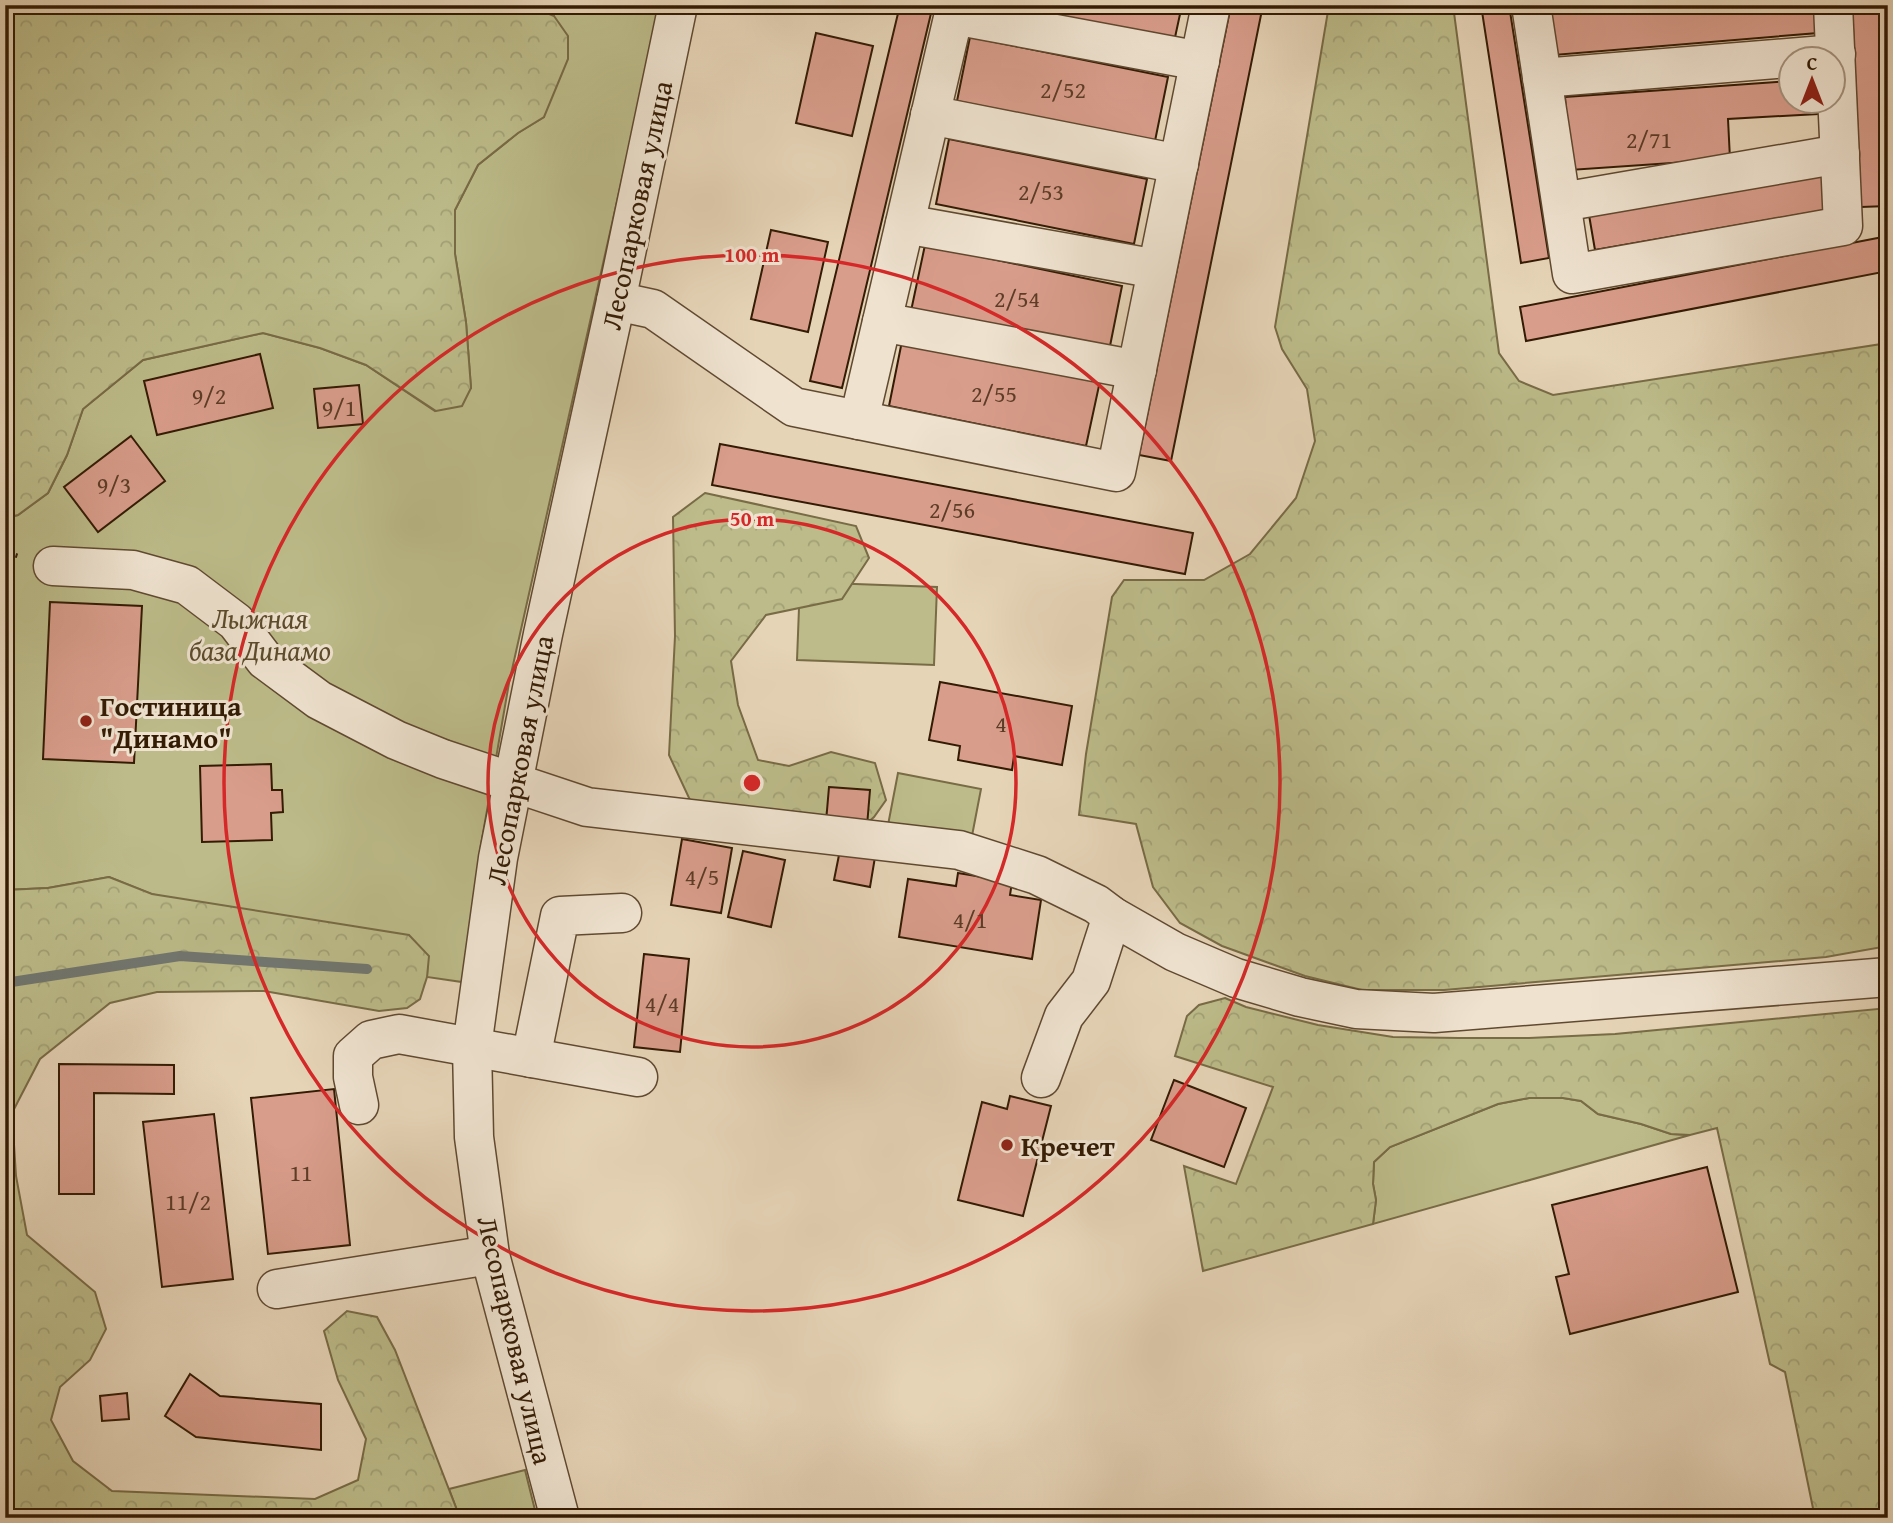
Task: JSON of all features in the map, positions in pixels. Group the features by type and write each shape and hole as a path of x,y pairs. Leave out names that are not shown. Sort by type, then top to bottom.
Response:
{"street":[{"name":"Лесопарковая улица","path":"560,1518 490,1255 474,1137 472,1047 498,858 543,634 617,301 678,5"},
{"path":"617,301 653,309 794,407 1116,472 1211,5"},
{"path":"1531,5 1572,274 1843,226 1839,116"},
{"path":"1833,5 1836,46"},
{"path":"859,420 955,10 1200,61"},
{"path":"1542,78 1778,59"},
{"path":"930,115 1179,164"},
{"path":"1562,202 1840,153"},
{"path":"905,224 1157,269"},
{"path":"882,322 1137,370"},
{"path":"53,566 133,570 187,585 236,622 265,660 319,701 396,740 443,759 587,807 959,850 1037,875 1096,904 1175,952 1236,978 1300,998 1356,1009 1434,1013 1888,977"},
{"path":"531,1058 560,916 622,913"},
{"path":"1041,1078 1064,1016 1091,981 1112,916"},
{"path":"359,1105 353,1077 353,1056 371,1040 399,1034 638,1077"},
{"path":"277,1289 490,1255"}],"green space":[{"path":"5,5 528,5 554,16 568,36 568,59 544,117 518,133 478,165 455,210 455,254 466,322 471,388 462,406 436,411 366,365 320,348 263,333 143,360 83,409 67,455 48,493 18,515 5,518"},
{"name":"Лыжная база Динамо","path":"528,5 661,5 509,683 481,845 462,982 427,977 428,956 151,894 109,877 48,888 5,890 5,518 18,515 48,493 67,455 83,409 143,360 263,333 320,348 366,365 435,411 471,388 466,322 455,254 455,210 478,165 518,133 544,117 554,16"},
{"path":"1329,5 1453,5 1499,353 1519,381 1553,395 1888,343 1888,946 1826,957 1444,990 1362,990 1305,976 1222,946 1180,923 1153,887 1136,824 1079,815 1086,754 1112,597 1124,580 1204,580 1250,554 1296,498 1315,441 1307,389 1282,349 1275,327"},
{"path":"705,493 856,526 869,558 842,599 766,615 731,661 738,705 758,760 789,766 831,752 875,763 886,800 874,817 833,853 704,830 669,755 675,636 673,517"},
{"path":"800,582 937,587 934,665 797,660"},
{"path":"898,773 981,789 971,841 888,825"},
{"path":"109,877 152,894 409,935 429,956 427,977 420,999 407,1008 379,1011 264,991 157,992 110,1003 40,1059 12,1113 16,1176 27,1235 95,1292 106,1329 90,1360 60,1387 51,1420 73,1461 112,1491 315,1499 358,1480 366,1439 338,1380 324,1331 347,1311 377,1317 395,1350 460,1518 5,1518 5,890 48,888"},
{"path":"1225,998 1246,1007 1318,1025 1393,1037 1459,1038 1615,1034 1888,1008 1888,1518 1815,1518 1785,1372 1770,1364 1717,1128 1690,1135 1671,1134 1598,1114 1581,1101 1563,1098 1529,1098 1498,1104 1390,1147 1374,1162 1373,1184 1376,1200 1373,1224 1203,1271 1184,1166 1236,1184 1273,1087 1175,1056 1187,1016 1199,1005"},
{"path":"1529,1098 1581,1101 1598,1114 1671,1134 1690,1135 1373,1224 1376,1200 1373,1184 1374,1162 1390,1147 1498,1104"},
{"path":"525,1470 537,1518 460,1518 449,1489"}],"building":[{"path":"900,5 933,5 842,388 810,381"},
{"path":"994,5 1182,5 1174,42"},
{"path":"1231,5 1263,5 1171,461 1139,455"},
{"path":"1481,5 1509,5 1549,258 1521,263"},
{"path":"1550,5 1816,5 1818,33 1554,55"},
{"path":"1852,5 1888,5 1888,206 1861,207"},
{"path":"816,33 873,46 852,136 796,123"},
{"path":"970,37 1168,77 1155,141 957,101"},
{"path":"1778,82 1778,116 1782,116 1728,119 1730,159 1570,170 1565,97"},
{"path":"949,139 1147,179 1134,244 936,204"},
{"path":"1825,174 1831,209 1595,250 1589,215"},
{"path":"771,230 828,242 808,332 751,319"},
{"path":"1888,236 1888,271 1526,341 1520,307"},
{"path":"925,245 1122,286 1109,351 911,311"},
{"path":"902,341 1100,381 1086,446 889,406"},
{"path":"260,354 273,408 157,435 144,381"},
{"path":"359,385 363,424 318,428 314,389"},
{"path":"131,436 165,481 98,532 64,487"},
{"path":"720,444 1193,533 1185,574 712,485"},
{"path":"50,602 142,606 134,763 43,759"},
{"path":"940,682 1072,706 1062,765 1014,756 1012,770 958,760 960,746 929,740"},
{"path":"271,764 272,790 282,790 283,812 271,813 272,840 202,842 200,766"},
{"path":"829,787 870,790 867,826 826,822"},
{"path":"682,839 732,848 721,913 671,905"},
{"path":"841,845 876,851 870,887 834,880"},
{"path":"743,851 785,860 771,927 728,917"},
{"path":"958,873 1012,882 1010,895 1041,900 1032,959 899,937 908,879 956,886"},
{"path":"644,954 689,959 680,1052 634,1047"},
{"path":"59,1064 174,1065 174,1094 94,1093 94,1194 59,1194"},
{"path":"1174,1080 1246,1108 1224,1167 1151,1140"},
{"path":"334,1089 350,1245 268,1254 251,1098"},
{"path":"1010,1096 1051,1106 1023,1216 958,1200 982,1102 1007,1109"},
{"path":"214,1114 233,1279 162,1287 143,1122"},
{"path":"1707,1167 1738,1292 1570,1334 1556,1277 1569,1274 1552,1205"},
{"path":"190,1374 220,1396 321,1404 321,1450 196,1437 165,1416"},
{"path":"127,1393 129,1419 102,1421 100,1396"}],"waterway":[{"path":"5,983 180,956 367,969"}],"place":[{"name":"Гостиница \"Динамо\"","path":"86,721"},
{"name":"Кречет","path":"1007,1145"}]}
